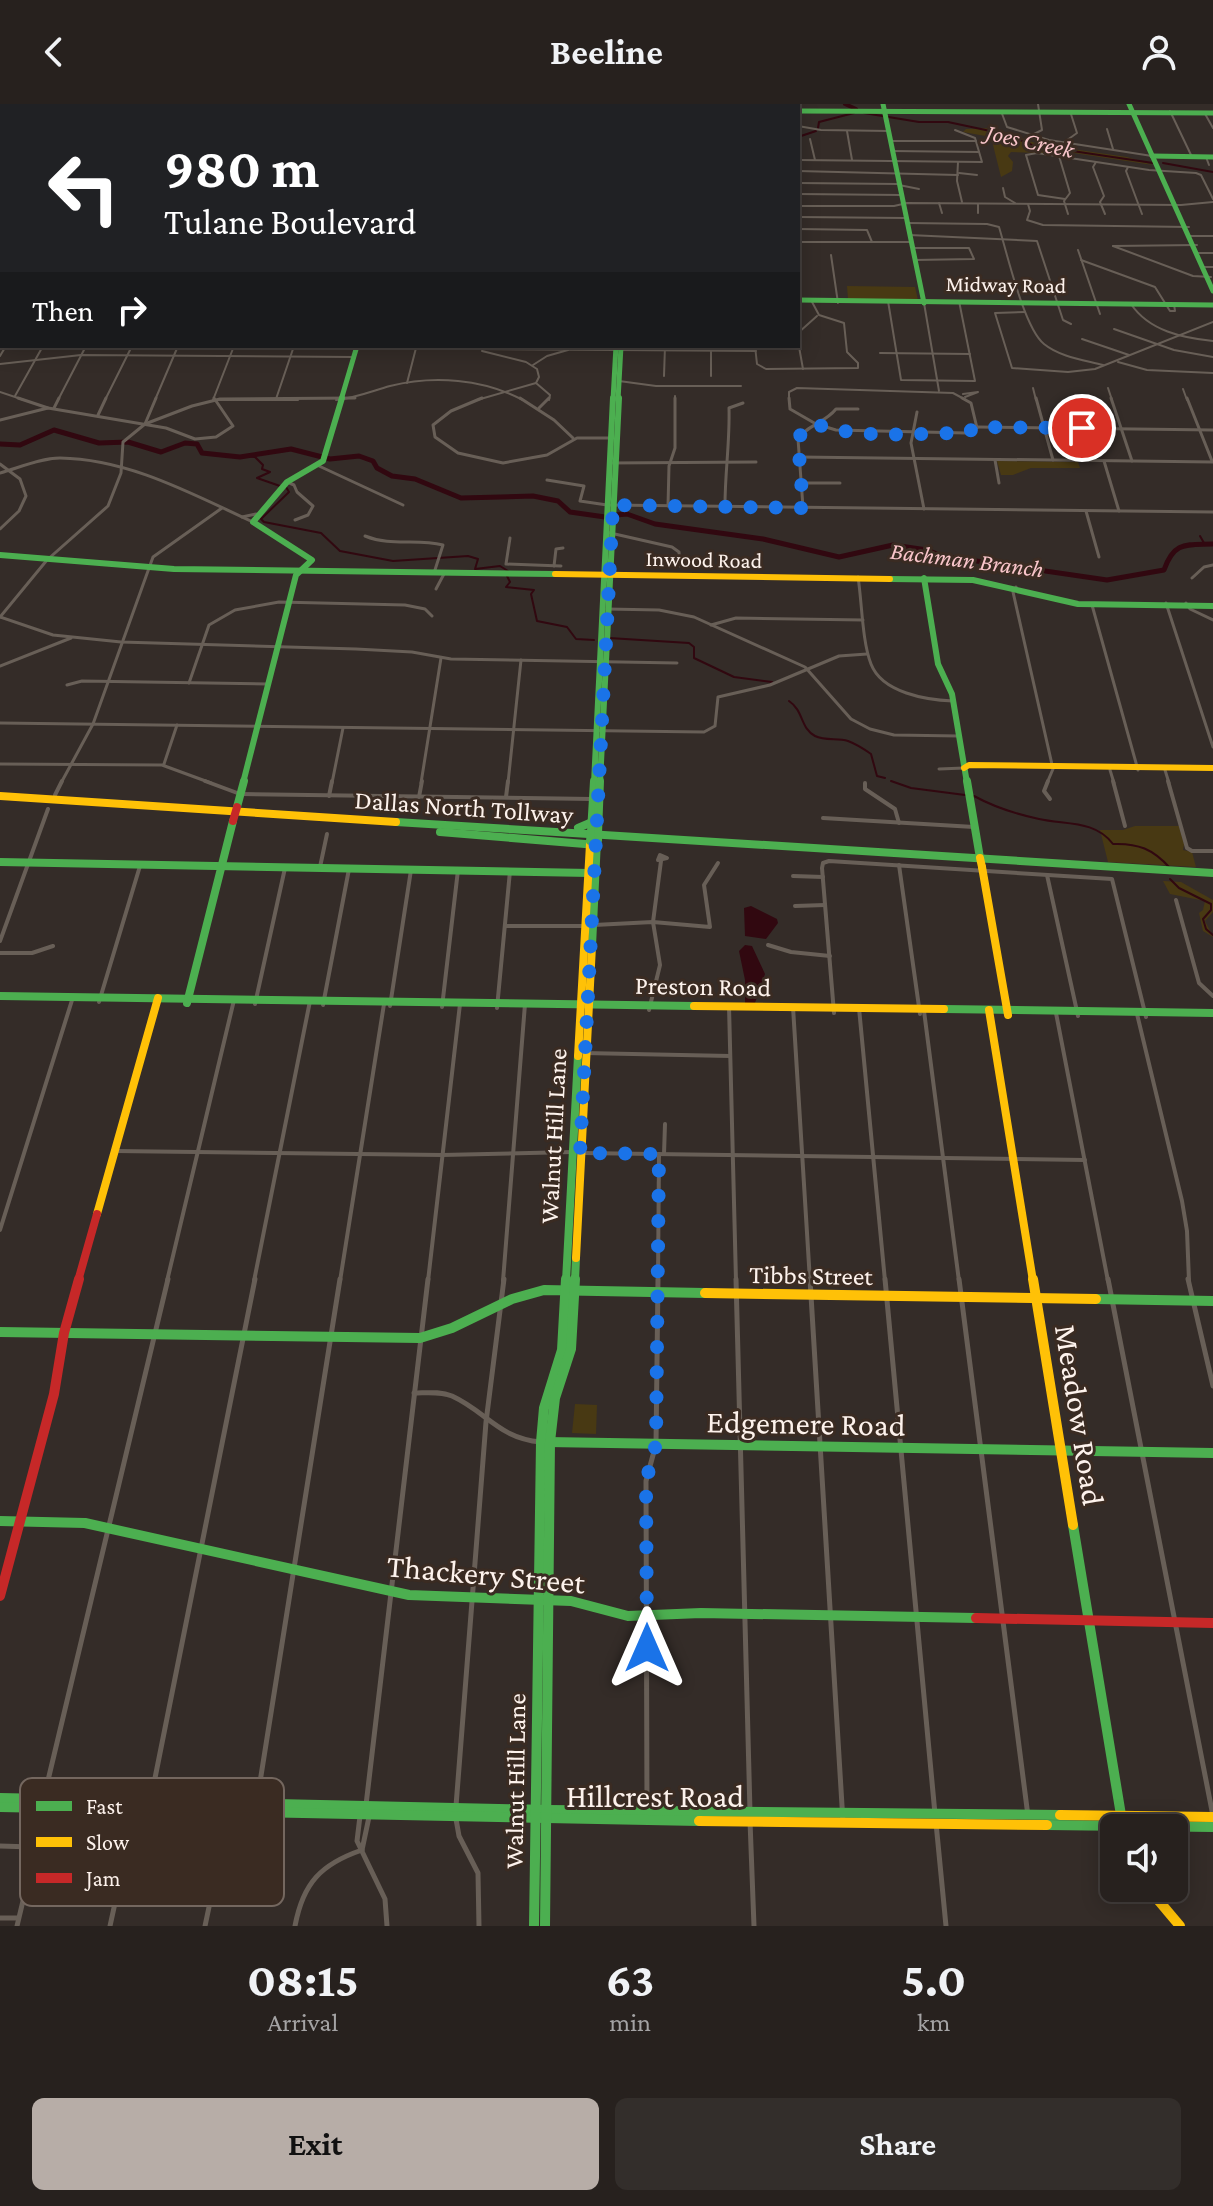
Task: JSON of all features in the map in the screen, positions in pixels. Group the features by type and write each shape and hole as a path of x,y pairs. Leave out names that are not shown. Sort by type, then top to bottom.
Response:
{"main road":[{"path":"800,110 829,108 885,112 1040,109 1090,112 1133,109 1209,112"},
{"path":"1133,109 1210,277"},
{"path":"885,112 924,302"},
{"path":"1155,156 1209,160"},
{"name":"Midway Road","path":"800,301 1057,304 1098,308 1131,305 1213,306"},
{"name":"Walnut Hill Lane","path":"545,1926 549,1599 544,1408 562,1350 570,1290 618,348"},
{"path":"187,1001 290,602 302,570 310,564 311,558 255,518 285,485 323,459 356,350"},
{"name":"Inwood Road","path":"0,554 148,567 973,579 1092,604 1213,605"},
{"path":"924,578 938,664 953,701 1007,1012"},
{"path":"964,768 1213,770"},
{"path":"1053,768 1179,769"},
{"name":"Dallas North Tollway","path":"2,797 1213,875"},
{"name":"Dallas North Tollway","path":"2,797 1116,873 1213,875"},
{"path":"418,824 578,828 593,837"},
{"path":"407,827 576,844 593,837"},
{"path":"0,862 591,873"},
{"name":"Preston Road","path":"0,998 1213,1015"},
{"path":"0,1596 54,1394 64,1333 157,1001"},
{"name":"Meadow Road","path":"990,1012 1121,1814"},
{"name":"Tibbs Street","path":"420,1338 459,1327 502,1300 528,1291 1213,1301"},
{"path":"0,1332 420,1338"},
{"name":"Walnut Hill Lane","path":"534,1926 539,1600 545,1442"},
{"name":"Edgemere Road","path":"545,1442 1213,1453"},
{"name":"Thackery Street","path":"0,1521 73,1522 108,1528 390,1592 571,1601 621,1614 1213,1623"},
{"name":"Hillcrest Road","path":"0,1798 20,1801"},
{"name":"Hillcrest Road","path":"0,1807 20,1806"},
{"name":"Hillcrest Road","path":"284,1809 647,1816 842,1812 1030,1825 1100,1823"},
{"name":"Hillcrest Road","path":"750,1816 843,1822 1028,1815 1100,1821"},
{"name":"Hillcrest Road","path":"1188,1818 1213,1816"},
{"name":"Hillcrest Road","path":"1188,1826 1213,1827"},
{"path":"1160,1902 1180,1926"}],"street":[{"path":"1033,134 1042,130 1038,119 1040,109"},
{"path":"1001,111 1007,127 1063,143 1155,156"},
{"path":"1063,143 1077,133 1070,112"},
{"path":"1171,112 1192,157"},
{"path":"1209,112 1213,128"},
{"path":"800,126 936,141 976,141"},
{"path":"1107,129 1114,146 1112,149"},
{"path":"800,160 982,162 974,137 955,130"},
{"path":"847,131 853,161"},
{"path":"935,136 936,141"},
{"path":"810,139 815,160"},
{"path":"892,151 979,152"},
{"path":"800,183 900,192 939,203 962,204 1176,205 1213,200 1200,175 1033,153 1026,156 1037,194 1065,199"},
{"path":"1059,156 1070,193 1064,204 1068,214"},
{"path":"958,162 962,204"},
{"path":"1096,162 1093,167 1104,196 1101,204 1105,214"},
{"path":"1128,167 1126,171 1142,214"},
{"path":"800,171 977,175"},
{"path":"1003,188 1005,197 1015,204"},
{"path":"800,206 919,189"},
{"path":"800,194 900,192"},
{"path":"939,203 942,213"},
{"path":"978,204 978,213"},
{"path":"1028,204 1030,212 1027,220 1043,225 1192,240 1213,253"},
{"path":"800,217 990,224 1002,229 1023,306 1044,346 1106,366"},
{"path":"800,229 867,230 872,242"},
{"path":"800,242 911,242 978,236 1038,242 1063,320 1071,324"},
{"path":"1210,277 1193,276 1113,246 1213,236"},
{"path":"911,242 971,249 972,260 914,260"},
{"path":"1078,250 1098,308"},
{"path":"831,255 838,302"},
{"path":"1081,260 1155,287 1169,305"},
{"path":"811,301 817,316"},
{"path":"888,302 901,380 975,381 959,302"},
{"path":"924,302 939,391"},
{"path":"1131,305 1142,318 1179,334 1213,341"},
{"path":"1023,306 995,313 1011,367 1015,368 1073,372 1106,366 1153,343 1213,322"},
{"path":"755,348 757,364 761,368 855,369 859,365 847,352 841,320 817,316 800,330"},
{"path":"1114,329 1184,353 1213,357"},
{"path":"1082,339 1129,355"},
{"path":"14,397 42,348"},
{"path":"0,420 50,408 85,348"},
{"path":"97,417 131,348"},
{"path":"145,424 177,348"},
{"path":"213,400 233,348"},
{"path":"276,399 293,348"},
{"path":"0,364 81,355 290,357 396,348"},
{"path":"407,383 416,348"},
{"path":"468,348 756,351"},
{"path":"533,365 568,348"},
{"path":"664,376 665,348"},
{"path":"799,348 803,369"},
{"path":"481,349 533,365 539,373 536,383"},
{"path":"711,349 711,376"},
{"path":"880,353 970,354"},
{"path":"1116,361 1147,370 1213,373"},
{"path":"573,438 539,408 486,383 465,379 407,383 341,399 213,400 145,424 129,436 121,447 121,468 114,494 99,516 48,559 0,617 71,638 121,642 279,645 412,652 441,658 677,663"},
{"path":"617,380 656,386 741,386"},
{"path":"536,383 505,391 439,418 433,428 435,437 454,451 501,462 545,456 573,438 614,440"},
{"path":"536,383 550,395 549,401 539,408"},
{"path":"1033,388 1053,460"},
{"path":"1108,388 1132,461"},
{"path":"977,427 971,403 963,396 939,391 790,389 789,407 816,424 845,431 966,433 977,427 1213,430"},
{"path":"799,457 1212,462 1183,389"},
{"path":"0,392 50,408 145,424 195,439 216,437 230,430 234,423 213,400"},
{"path":"668,506 669,463 675,448 675,396"},
{"path":"725,506 726,462 730,451 729,408 743,403"},
{"path":"803,508 798,439 803,431 828,419 836,409 858,409"},
{"path":"917,412 911,443 924,509"},
{"path":"0,473 58,458 112,466 155,477 240,517 255,518"},
{"path":"323,459 387,502 403,505"},
{"path":"995,460 999,483"},
{"path":"1104,461 1119,511"},
{"path":"612,463 756,462"},
{"path":"0,464 24,485 26,496 19,511 0,529"},
{"path":"547,480 584,486 580,501 610,505 1213,512"},
{"path":"802,483 840,483"},
{"path":"285,485 294,485 313,506 308,515 295,520"},
{"path":"55,795 93,724 148,567 159,550 222,508"},
{"path":"1086,511 1099,557"},
{"path":"240,517 255,518"},
{"path":"609,533 672,547 679,552 680,566"},
{"path":"365,536 388,546 438,542 445,547 436,589"},
{"path":"510,538 506,564 561,566"},
{"path":"554,566 556,549 563,548"},
{"path":"1192,578 1204,567 1213,565"},
{"path":"858,578 867,654 873,669 900,691 924,699 953,701"},
{"path":"1015,588 1053,768 1044,791 1050,799"},
{"path":"189,683 209,625 221,615 247,607 279,602 405,605 425,609 432,616"},
{"path":"1092,604 1137,769"},
{"path":"1166,604 1213,747"},
{"path":"1186,604 1213,620"},
{"path":"604,609 666,611 694,617 809,669 851,719 864,726 894,735 959,736"},
{"path":"711,625 736,618 863,620"},
{"path":"51,647 52,634"},
{"path":"0,664 71,638"},
{"path":"0,723 709,731 715,726 716,698 770,685 843,655 867,654"},
{"path":"419,797 441,658"},
{"path":"506,798 521,660"},
{"path":"67,685 108,681 268,684"},
{"path":"162,765 177,725"},
{"path":"329,796 343,728"},
{"path":"0,764 162,765 240,794 595,799"},
{"path":"939,769 964,768"},
{"path":"1110,770 1125,826"},
{"path":"1165,770 1187,848 1213,851"},
{"path":"865,783 865,789 895,809 899,823"},
{"path":"0,941 48,809"},
{"path":"823,818 974,827"},
{"path":"319,868 327,834"},
{"path":"650,1008 660,965 653,922 653,899 661,861"},
{"path":"834,1010 823,877 823,863 826,861 981,865 1047,875 1112,879 1182,1201 1187,1231 1186,1270 1213,1386"},
{"path":"505,926 653,922 710,927 704,885 718,863"},
{"path":"899,865 944,1158 1030,1825"},
{"path":"100,1000 140,866"},
{"path":"256,1002 285,868"},
{"path":"323,1003 349,869"},
{"path":"261,1778 360,1154 411,870"},
{"path":"443,1005 458,870"},
{"path":"497,1006 510,871"},
{"path":"1047,875 1077,1013"},
{"path":"793,876 823,877"},
{"path":"1176,900 1197,977 1204,990 1213,996"},
{"path":"795,906 825,905"},
{"path":"0,911 10,914"},
{"path":"768,945 791,952 830,956"},
{"path":"0,953 32,953 53,946"},
{"path":"0,1230 73,999"},
{"path":"48,1778 233,1002"},
{"path":"155,1778 310,1003"},
{"path":"387,1926 385,1899 357,1841 365,1812 459,1005"},
{"path":"479,1926 478,1873 459,1836 456,1812 486,1422 502,1300 525,1006"},
{"path":"729,1009 754,1926"},
{"path":"793,1010 843,1822"},
{"path":"859,1010 946,1926"},
{"path":"1056,1013 1213,1816"},
{"path":"581,1058 730,1056"},
{"path":"647,1816 646,1481 656,1444 665,1124"},
{"path":"115,1151 1085,1160"},
{"name":"Edgemere Road","path":"414,1393 448,1394 520,1442 545,1442"},
{"path":"0,1846 20,1847"},
{"path":"295,1926 301,1895 312,1877 340,1857 362,1850"},
{"path":"110,1926 114,1906"},
{"path":"205,1926 209,1906"},
{"path":"0,1918 18,1922"}],"shaded area":[{"path":"992,128 1038,144 1127,157 1153,165 1047,149 1043,153 1011,152 1008,156 1013,162 1012,171 1001,177 991,137 963,132 966,129"},
{"path":"847,286 915,287 918,300 848,299"},
{"path":"997,461 1078,462 1080,468 1031,468 1013,475 1001,475"},
{"path":"1135,826 1179,826 1183,850 1192,852 1196,867 1108,862 1100,830 1123,830"},
{"path":"1163,881 1181,882 1213,900 1213,912 1205,921 1213,937 1203,931 1199,913 1205,901 1170,894"},
{"path":"751,906 777,919 778,923 766,939 745,936 744,908"},
{"path":"745,945 752,946 765,974 755,1003 745,1003 745,980 739,951"},
{"path":"575,1404 597,1405 596,1434 572,1433"}],"waterway":[{"name":"Joes Creek","path":"845,104 856,109"},
{"path":"818,128 819,122 854,113"},
{"name":"Joes Creek","path":"864,113 919,122 948,122 1009,135 1032,145 1153,163"},
{"path":"800,136 816,131"},
{"name":"Joes Creek","path":"1163,163 1213,172"},
{"name":"Bachman Branch","path":"0,444 20,445 54,430 99,443 128,442 161,452 185,443 197,444 202,453 240,457 291,449 330,459 359,456 373,461 377,468 392,476 415,479 461,498 533,496 558,501 570,512 605,517"},
{"path":"247,456 255,457 263,465 262,469 270,472 257,478 280,486"},
{"path":"286,487 289,492 261,519 264,522 321,533 340,551 393,561 468,556 478,559 475,569 500,566 508,571"},
{"name":"Bachman Branch","path":"616,515 627,514 655,524 763,539 839,557 893,545 927,550 942,556 1107,580 1164,570 1172,554 1182,546 1213,544"},
{"path":"1200,536 1204,543"},
{"path":"507,576 510,582 506,587 534,590 531,594 537,621 567,627 576,639 594,640"},
{"path":"609,638 689,643 694,647 694,658 734,677 772,682"},
{"path":"789,701 810,733 848,741 863,748 871,754 877,776 885,778"},
{"path":"891,781 911,788 965,795"},
{"path":"974,796 1022,815 1089,827 1106,836 1113,844 1138,846 1151,852 1170,868"},
{"path":"1170,879 1179,888 1211,904 1211,910 1203,919 1206,929 1213,935"}],"traffic: fast":[{"path":"883,104 924,303"},
{"path":"1129,104 1213,291"},
{"path":"800,111 1213,113"},
{"path":"1152,156 1213,157"},
{"path":"800,300 1213,305"},
{"path":"237,807 296,575 312,560 253,522 287,482 323,461 356,348"},
{"path":"591,832 616,348"},
{"path":"598,833 621,348"},
{"path":"0,555 174,569 555,574"},
{"path":"924,578 938,664 952,694 980,858"},
{"path":"890,579 973,580 1078,604 1213,606"},
{"path":"187,1003 233,821"},
{"path":"396,822 1213,873"},
{"path":"578,828 592,822"},
{"path":"440,832 597,845"},
{"path":"590,841 591,832"},
{"path":"598,833 598,840"},
{"path":"592,946 597,840"},
{"path":"0,862 590,873"},
{"path":"0,996 694,1006"},
{"path":"944,1009 1213,1013"},
{"path":"534,1926 541,1442 544,1408 562,1350 578,1056"},
{"path":"545,1926 550,1442 555,1398 571,1349 576,1258"},
{"path":"0,1332 420,1338 452,1328 512,1299 544,1290 705,1293"},
{"path":"1096,1299 1213,1301"},
{"path":"547,1442 1213,1453"},
{"path":"0,1521 85,1523 409,1595 571,1601 628,1616 701,1613 976,1618"},
{"path":"1073,1525 1121,1814"},
{"path":"0,1798 20,1798"},
{"path":"284,1804 1060,1815"},
{"path":"0,1807 20,1807"},
{"path":"284,1813 699,1821"},
{"path":"1047,1825 1213,1827"}],"traffic: slow":[{"path":"555,574 890,579"},
{"path":"964,768 969,765 1213,768"},
{"path":"0,796 396,822"},
{"path":"578,1056 590,844"},
{"path":"980,858 982,867"},
{"path":"982,867 1008,1015"},
{"path":"576,1258 592,946"},
{"path":"97,1214 158,998"},
{"path":"694,1006 944,1009"},
{"path":"989,1010 1073,1525"},
{"path":"705,1293 1096,1299"},
{"path":"1060,1815 1213,1817"},
{"path":"699,1821 1047,1825"},
{"path":"1160,1902 1180,1926"}],"traffic: jam":[{"path":"233,821 237,807"},
{"path":"0,1596 54,1394 64,1333 97,1214"},
{"path":"976,1618 1213,1623"}],"route":[{"path":"647,1648 646,1481 656,1444 659,1154 580,1153 613,505 803,508 798,439 803,431 816,424 836,430 883,433 966,433 977,427 1082,428"}]}
